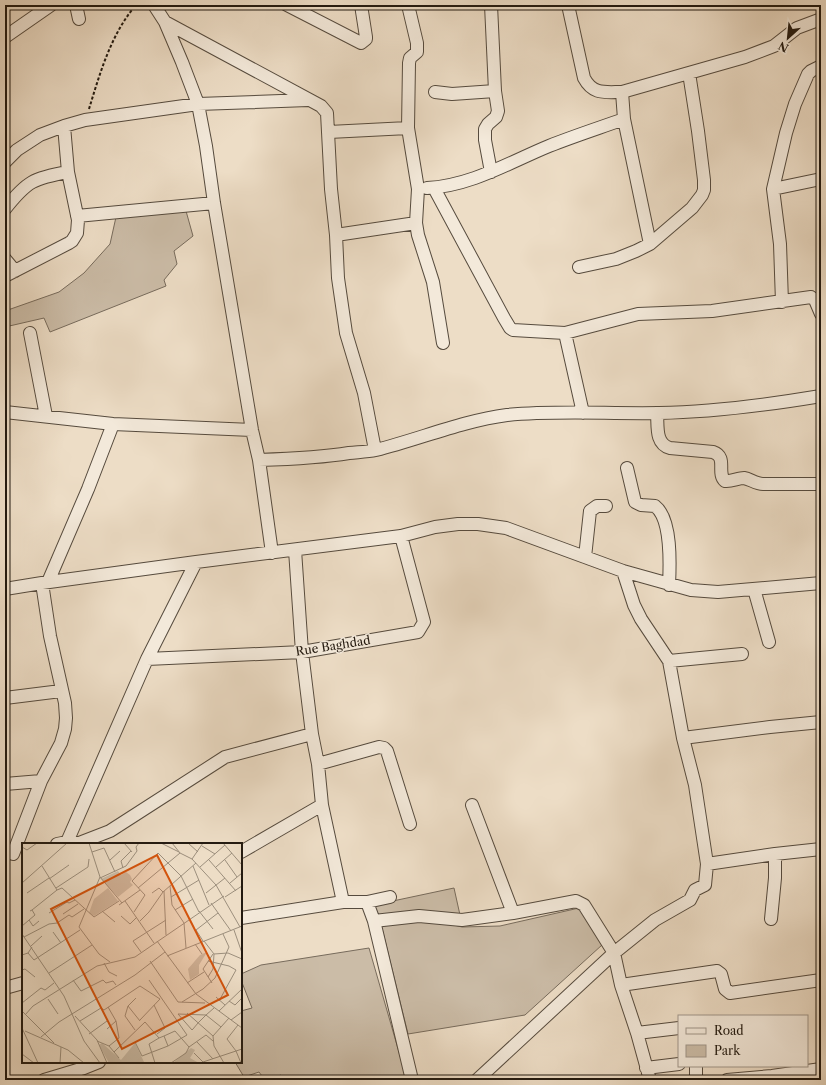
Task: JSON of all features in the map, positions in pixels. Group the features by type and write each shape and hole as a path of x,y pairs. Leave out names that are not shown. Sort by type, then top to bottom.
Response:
{"street":[{"path":"5,37 51,5"},
{"path":"76,5 80,19"},
{"path":"154,5 165,22 198,104 258,460 272,553"},
{"path":"287,5 361,43 366,39 361,5"},
{"path":"305,5 310,17"},
{"path":"408,5 417,43 417,52 410,58 408,63 408,128 418,188 416,223 418,235 433,282 443,343"},
{"path":"491,5 497,115 486,126 485,134 491,172"},
{"path":"568,5 584,78 588,86 598,91 622,92 745,57 774,46 797,28 821,18"},
{"path":"165,22 322,106 326,110 328,116 331,189 336,235 338,278 346,332 364,394 375,450"},
{"path":"782,302 780,244 773,189 795,104 808,74 815,68 821,66"},
{"path":"579,267 616,259 650,244 692,208 699,199 704,190 698,131 689,73"},
{"path":"435,92 452,94 495,91"},
{"path":"622,92 624,119 650,244"},
{"path":"5,162 17,150 40,135 85,120 198,104 309,100"},
{"path":"418,188 434,188 491,172 549,146 624,119"},
{"path":"5,259 10,274 72,241 77,233 77,216 68,172 64,126"},
{"path":"329,132 408,128"},
{"path":"5,209 24,187 32,181 44,176 68,172"},
{"path":"773,189 821,180"},
{"path":"434,188 510,328 522,331 565,333 638,314 712,311 814,298 821,314"},
{"path":"77,216 214,203"},
{"path":"336,235 416,223"},
{"path":"30,333 46,416"},
{"path":"565,333 583,413"},
{"path":"258,460 316,458 375,450 461,424 490,418 538,413 657,413 725,410 821,396"},
{"path":"5,412 114,424 252,430"},
{"path":"657,413 659,440 670,448 713,452 717,454 720,458 722,478 725,481 742,478 748,479 757,484 821,484"},
{"path":"14,854 41,781 61,743 65,728 66,710 50,636 45,582 88,489 114,424"},
{"path":"627,468 635,502 641,505 655,506 662,514 670,548 669,585"},
{"path":"585,557 590,511 592,508 597,506 606,506"},
{"path":"5,589 45,582 401,536 435,527 458,524 478,524 506,528 623,571 691,590 718,592 821,583"},
{"name":"Rue Baghdad","path":"146,659 302,652 418,632 424,622 401,536"},
{"path":"295,550 302,652 312,734 318,764 322,805 343,902"},
{"path":"71,843 146,659 196,562"},
{"path":"477,1080 614,953 654,920 690,900 696,890 705,885 707,864 695,785 683,738 669,661 634,606 623,571"},
{"path":"754,589 769,642"},
{"path":"669,661 742,654"},
{"path":"5,698 61,691"},
{"path":"683,738 821,722"},
{"path":"71,843 110,831 225,757 312,734"},
{"path":"318,764 379,747 384,748 387,751 410,824"},
{"path":"5,784 41,781"},
{"path":"242,851 322,805"},
{"path":"472,805 512,914"},
{"path":"707,864 821,849"},
{"path":"771,919 775,878 775,854"},
{"path":"242,918 343,902 368,902 390,897"},
{"path":"374,921 419,916 462,920 512,914 576,901 584,904 614,953 621,985 637,1033 650,1080"},
{"path":"368,902 374,921 412,1080"},
{"path":"621,985 717,971 721,974 725,989 730,993 821,980"},
{"path":"5,988 22,983"},
{"path":"637,1033 678,1028"},
{"path":"44,1080 97,1063"},
{"path":"646,1068 678,1064"},
{"path":"696,1067 697,1080"},
{"path":"727,1080 772,1076 821,1069"}],"path":[{"path":"85,120 102,68 113,43 136,5"}],"green space":[{"path":"186,211 193,236 174,251 177,264 164,280 166,286 50,332 44,318 5,327 5,311 59,292 84,273 110,244 116,217"},
{"path":"454,888 460,915 378,915 374,905"},
{"path":"579,908 602,945 525,1015 408,1034 381,924 427,918 462,927 500,926"},
{"path":"369,948 407,1080 283,1080 281,1075 265,1080 259,1072 244,1077 236,1063 242,1063 242,1011 252,1008 242,983 242,974 261,965"}]}
